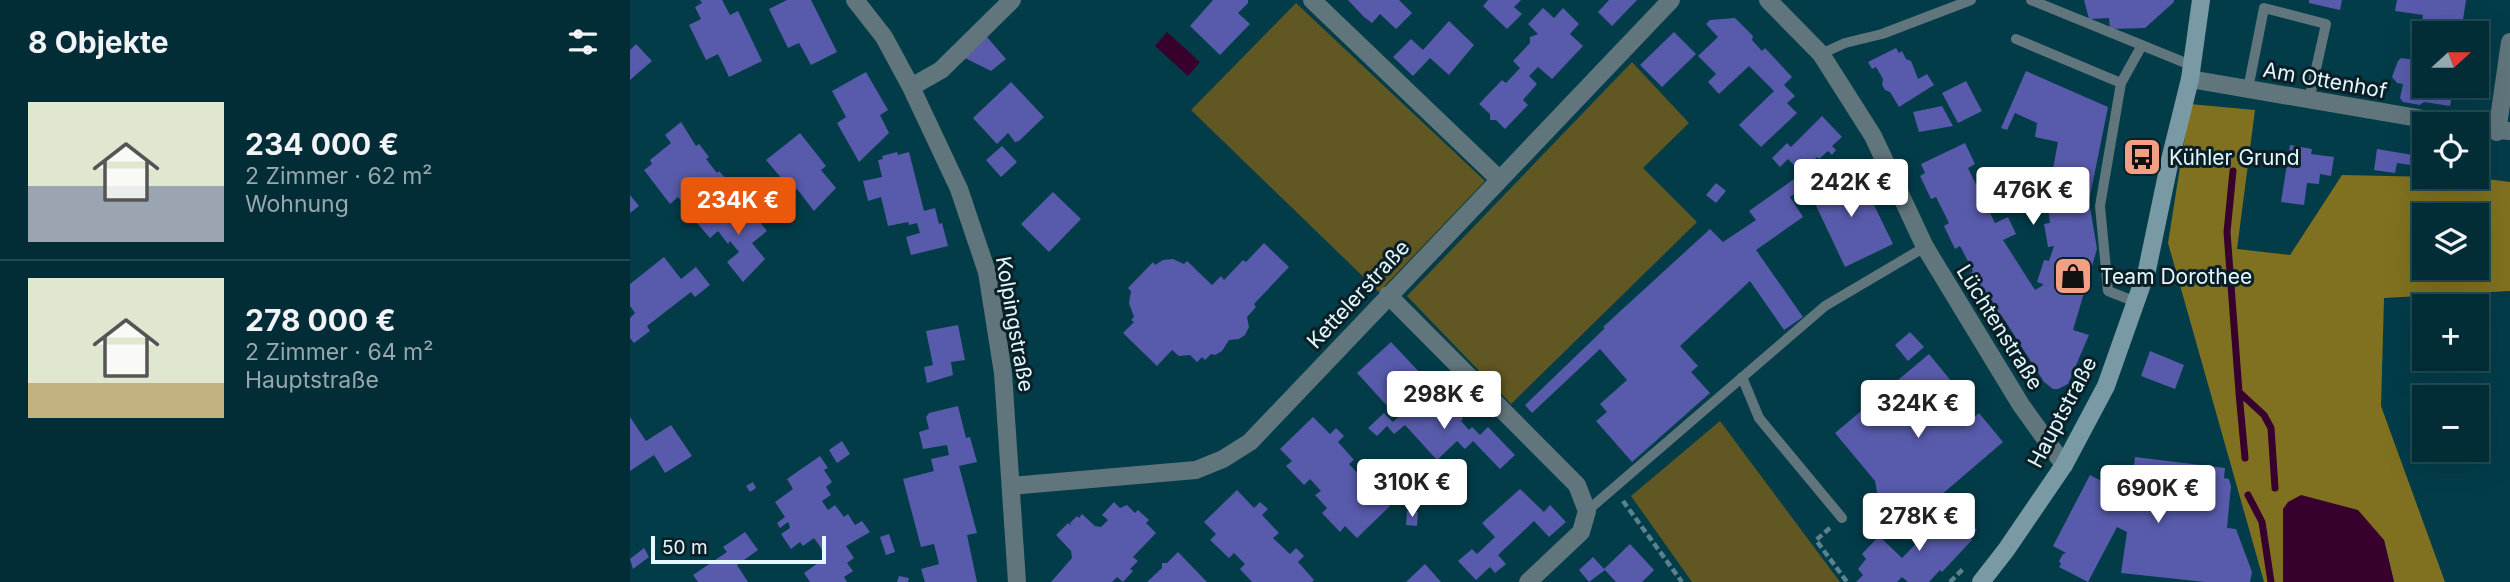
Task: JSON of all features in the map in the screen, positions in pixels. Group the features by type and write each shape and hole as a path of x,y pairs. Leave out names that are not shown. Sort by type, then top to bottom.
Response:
{"main road":[{"name":"Hauptstraße","path":"1981,582 2064,465 2106,386 2147,270 2191,73 2201,0"},
{"name":"Hauptstraße","path":"1994,582 2006,550"}],"street":[{"name":"Kolpingstraße","path":"855,0 884,37 911,88 959,188 987,272 1003,373 1017,582"},
{"path":"911,88 941,70 1012,0"},
{"path":"1312,0 1499,179"},
{"name":"Kettelerstraße","path":"1011,485 1196,470 1223,459 1250,442 1671,0"},
{"name":"Lüchtenstraße","path":"1768,0 1821,54 1873,136 1925,247 2021,404 2064,465"},
{"path":"2503,132 2510,43"},
{"name":"Am Ottenhof","path":"2191,73 2248,89 2412,117"},
{"path":"1388,295 1577,485 1587,511 1581,532 1528,582"}],"lane":[{"path":"1821,54 1845,43 1882,34 1971,0"},
{"path":"2031,0 2141,47 2191,73"},
{"path":"2248,89 2263,8 2326,24 2309,100"},
{"path":"2016,39 2121,83"},
{"path":"2136,302 2108,291 2099,206 2121,83 2141,47"},
{"path":"1587,511 1825,306 1925,247"},
{"path":"1742,377 1759,418 1842,519"}],"path":[{"path":"1615,489 1682,582"},
{"path":"1842,519 1816,540 1847,582"}],"shaded area":[{"path":"1296,3 1485,181 1379,292 1191,110"},
{"path":"1167,32 1200,62 1188,76 1155,46"},
{"path":"1632,62 1689,123 1643,168 1697,222 1511,404 1407,296"},
{"path":"2190,104 2255,110 2237,249 2290,255 2342,175 2412,177 2412,189 2489,189 2489,179 2510,182 2510,291 2412,294 2412,296 2384,298 2381,406 2445,582 2394,582 2384,540 2283,509 2283,582 2264,582 2168,243"},
{"path":"1720,421 1840,582 1692,582 1631,496"},
{"path":"2301,495 2358,510 2384,540 2394,582 2283,582 2283,509 2288,502"}],"building":[{"path":"700,0 722,0 730,15 738,11 762,61 729,77 718,54 706,60 689,25 701,19 695,7 702,3"},
{"path":"787,0 811,0 837,52 811,65 799,43 788,48 769,9"},
{"path":"1213,0 1248,0 1238,13 1250,24 1220,55 1190,26"},
{"path":"1348,0 1399,0 1412,13 1396,29 1380,14 1372,23"},
{"path":"1488,0 1521,0 1514,7 1522,14 1507,29 1483,6"},
{"path":"1609,0 1637,0 1612,26 1598,12"},
{"path":"2084,0 2174,2 2145,28 2110,29 2109,18 2089,19"},
{"path":"2309,0 2342,0 2340,10 2309,3"},
{"path":"2397,0 2466,0 2463,21 2422,21 2423,15 2395,11"},
{"path":"1543,8 1554,18 1563,8 1579,24 1570,34 1583,46 1552,79 1538,67 1529,76 1537,84 1523,100 1528,105 1505,129 1496,120 1490,120 1490,114 1479,104 1502,80 1506,83 1520,68 1513,61 1530,43 1530,37 1538,34 1528,24"},
{"path":"1735,18 1753,36 1752,40 1762,51 1765,48 1792,77 1784,85 1795,96 1787,103 1797,113 1761,147 1739,125 1774,91 1749,66 1719,94 1708,82 1716,74 1698,56 1718,37 1706,24 1710,20"},
{"path":"1449,21 1474,45 1449,75 1430,58 1413,76 1393,57 1411,39 1423,50"},
{"path":"1674,32 1696,54 1662,87 1640,65"},
{"path":"987,37 1006,59 991,71 965,58"},
{"path":"636,44 652,61 630,80 630,50"},
{"path":"1896,48 1911,61 1918,79 1927,74 1934,85 1899,107 1882,85 1883,79 1876,67 1872,69 1868,62"},
{"path":"2401,58 2412,59 2412,98 2452,98 2450,106 2403,102 2400,98 2403,84 2397,83 2392,77"},
{"path":"2026,71 2108,107 2089,201 2097,249 2073,330 2089,335 2068,384 2058,389 2053,389 2044,382 2002,316 1997,319 1990,307 1994,304 1987,293 1983,295 1969,274 1973,271 1960,246 1955,249 1944,226 1949,223 1936,197 1931,199 1920,176 1925,173 1921,164 1965,143 1975,164 1968,168 1995,223 2008,217 2016,234 2003,240 2035,290 2042,286 2043,284 2037,282 2044,260 2049,261 2054,246 2048,247 2044,224 2050,223 2047,200 2041,198 2046,173 2052,174 2058,142 2035,137 2037,123 2015,113 2007,130 2001,128"},
{"path":"866,72 888,110 880,115 889,133 859,162 837,123 846,117 832,91"},
{"path":"1966,81 1982,111 1958,123 1942,93"},
{"path":"1011,82 1044,117 1019,141 1015,142 1008,133 997,144 973,118"},
{"path":"1942,106 1953,126 1919,132 1913,112"},
{"path":"1822,116 1842,137 1832,146 1836,150 1832,155 1828,151 1819,159 1817,157 1801,172 1788,159 1780,167 1772,158 1787,143 1791,147"},
{"path":"681,122 696,146 699,144 709,157 706,159 717,173 719,171 726,179 710,192 703,183 681,201 678,197 670,204 644,170 652,164 650,160 671,143 665,135"},
{"path":"800,133 826,166 821,170 836,188 814,211 797,189 793,192 766,160"},
{"path":"2290,145 2312,149 2311,154 2334,157 2331,176 2320,174 2319,184 2307,183 2304,205 2281,202"},
{"path":"1002,146 1017,162 1001,177 986,160"},
{"path":"2377,149 2412,155 2412,165 2397,163 2395,173 2374,170"},
{"path":"897,152 898,155 909,152 924,211 935,208 948,246 911,255 906,237 920,233 917,223 888,226 881,197 868,201 863,181 882,177 878,160 883,159 882,156"},
{"path":"1857,170 1893,244 1845,267 1810,193"},
{"path":"1794,179 1801,189 1790,197 1803,217 1756,250 1803,317 1784,330 1750,281 1680,346 1698,366 1691,372 1710,393 1632,462 1596,421 1607,412 1600,404 1627,380 1600,349 1532,413 1525,405 1605,328 1603,327 1710,229 1723,242 1756,220 1749,211"},
{"path":"1716,183 1726,191 1716,203 1706,195"},
{"path":"1053,192 1081,219 1049,252 1021,224"},
{"path":"630,195 639,206 630,213"},
{"path":"742,199 767,231 752,243 765,259 743,282 727,262 739,252 730,241 728,244 718,231 710,238 697,223 709,214 714,221"},
{"path":"1264,243 1289,267 1254,304 1256,307 1247,317 1249,327 1245,335 1229,340 1222,351 1211,354 1205,360 1202,357 1197,362 1190,355 1179,356 1172,350 1157,366 1123,333 1134,322 1131,320 1134,317 1129,303 1131,291 1128,288 1153,262 1155,265 1163,260 1173,259 1184,264 1187,261 1212,285 1221,276 1224,280"},
{"path":"664,257 681,279 696,267 710,285 695,297 691,292 647,326 650,331 634,343 630,338 630,318 635,313 630,306 630,284"},
{"path":"958,325 965,360 951,362 953,375 927,383 924,367 933,365 926,331"},
{"path":"1910,332 1924,347 1908,361 1895,345"},
{"path":"1391,342 1424,377 1390,409 1357,373"},
{"path":"2150,351 2184,365 2175,389 2141,376"},
{"path":"1929,354 1961,393 1958,395 1975,416 1979,413 2003,442 1919,514 1897,522 1878,498 1875,481 1835,433"},
{"path":"1437,395 1445,404 1447,401 1469,430 1472,427 1480,435 1488,427 1515,455 1500,469 1473,441 1465,449 1457,441 1437,460 1405,425 1394,434 1387,426 1377,436 1368,428 1384,413 1393,422 1410,406 1417,413"},
{"path":"958,406 966,438 970,437 977,462 959,466 977,533 967,535 977,582 925,582 921,569 939,564 934,544 921,547 903,479 934,471 931,459 949,455 947,445 923,449 919,432 929,429 926,417 929,413"},
{"path":"630,417 646,441 671,425 692,456 665,473 654,455 630,471"},
{"path":"1313,417 1330,434 1336,428 1344,436 1338,442 1354,460 1349,464 1365,481 1372,475 1379,483 1373,489 1390,506 1357,538 1345,526 1340,532 1322,513 1327,508 1315,495 1321,491 1310,479 1304,485 1286,466 1292,461 1280,449"},
{"path":"842,441 850,454 837,463 829,450"},
{"path":"820,456 828,468 824,470 832,482 826,487 831,495 822,501 828,510 835,505 844,517 848,514 855,525 862,521 870,532 846,546 854,558 847,563 853,571 844,577 847,582 810,582 804,573 825,558 821,548 814,538 803,546 800,542 791,549 781,534 790,528 788,522 780,528 777,523 785,517 775,502 793,489 787,479"},
{"path":"2135,457 2225,468 2224,478 2229,479 2231,486 2227,528 2236,529 2252,572 2250,582 2205,582 2121,573 2127,532 2117,527 2088,582 2059,567 2059,561 2066,553 2053,546 2090,475 2130,496"},
{"path":"753,482 756,488 750,492 746,486"},
{"path":"1520,489 1544,512 1550,505 1566,522 1549,537 1534,521 1498,555 1506,564 1495,573 1490,567 1476,580 1458,561 1472,549 1477,554 1495,537 1482,523"},
{"path":"1237,490 1254,508 1260,502 1268,509 1262,515 1279,533 1273,538 1290,554 1296,548 1304,556 1298,562 1314,580 1312,582 1252,582 1240,569 1245,564 1234,553 1229,558 1210,540 1216,534 1204,522"},
{"path":"1114,502 1120,508 1127,505 1135,513 1138,510 1149,520 1146,523 1156,533 1133,557 1138,561 1130,569 1133,571 1123,582 1117,577 1112,582 1051,582 1072,558 1071,551 1056,535 1068,523 1071,526 1070,523 1082,514 1095,526 1101,527 1108,520 1102,515"},
{"path":"1952,507 1977,530 1970,536 1972,540 1942,572 1940,570 1929,582 1908,582 1902,577 1897,582 1856,582 1863,575 1858,569 1866,559 1862,554 1879,536 1902,558"},
{"path":"1407,511 1418,512 1417,526 1406,525"},
{"path":"745,532 758,550 737,565 748,582 698,582 693,575 727,552 723,547"},
{"path":"889,534 895,552 886,555 880,537"},
{"path":"1630,544 1654,570 1642,582 1616,582 1604,569"},
{"path":"644,548 649,557 633,569 630,559"},
{"path":"1178,552 1207,582 1147,582 1162,568 1162,563 1167,563"},
{"path":"1593,557 1605,570 1589,582 1579,570"},
{"path":"1425,564 1441,582 1406,582"},
{"path":"899,576 909,578 908,582 897,582"}],"waterway":[{"path":"2233,171 2227,232 2239,392 2264,415 2271,428 2275,488"},
{"path":"2239,393 2245,458"},
{"path":"2248,495 2262,522 2271,582"}],"place":[{"name":"Kühler Grund","path":"2142,157"},
{"name":"Team Dorothee","path":"2073,276"}]}
